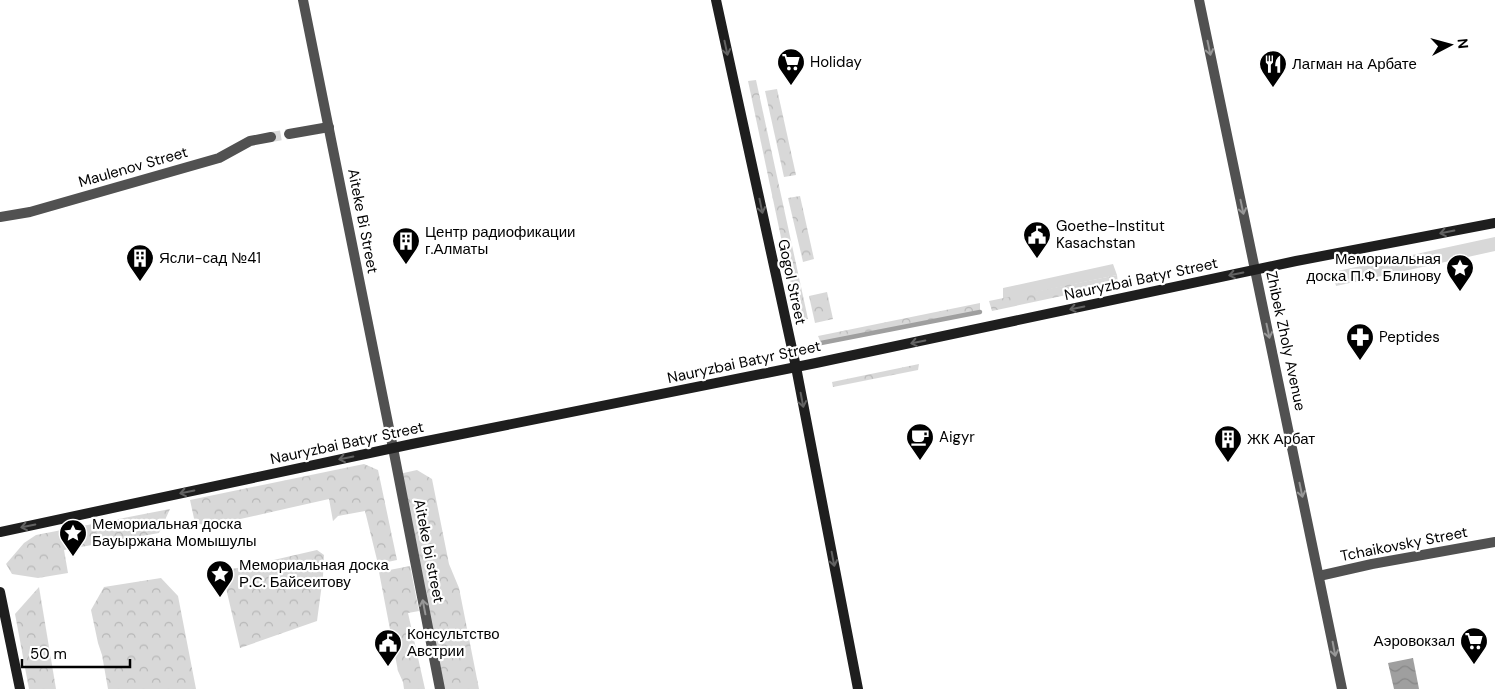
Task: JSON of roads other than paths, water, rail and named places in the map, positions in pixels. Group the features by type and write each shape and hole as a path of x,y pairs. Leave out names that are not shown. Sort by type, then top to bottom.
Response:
{"main road":[{"name":"Gogol Street","path":"716,0 796,367 858,689"},
{"name":"Nauryzbai Batyr Street","path":"0,532 393,448 796,367 1255,270 1495,223"},
{"path":"0,592 20,689"}],"street":[{"name":"Aiteke Bi Street","path":"303,0 393,448"},
{"name":"Zhibek Zholy Avenue","path":"1199,0 1342,689"},
{"path":"289,134 328,127"},
{"name":"Maulenov Street","path":"0,217 30,212 219,158 250,141 271,137"},
{"name":"Aiteke bi street","path":"393,448 440,689"},
{"name":"Tchaikovsky Street","path":"1319,576 1372,564 1495,542"}],"water":[{"path":"1413,658 1419,689 1394,689 1388,663"}],"waterway":[{"path":"821,343 980,312"}],"tunnel":[{"path":"271,137 289,134"}],"place":[{"name":"Holiday","path":"791,86"},
{"name":"Лагман на Арбате","path":"1273,88"},
{"name":"Goethe-Institut Kasachstan","path":"1037,259"},
{"name":"Центр радиофикации г.Алматы","path":"406,265"},
{"name":"Ясли-сад №41","path":"140,282"},
{"name":"Мемориальная доска П.Ф. Блинову","path":"1460,292"},
{"name":"Peptides","path":"1360,361"},
{"name":"Aigyr","path":"920,461"},
{"name":"ЖК Арбат","path":"1228,463"},
{"name":"Мемориальная доска Бауыржана Момышулы","path":"73,557"},
{"name":"Мемориальная доска Р.С. Байсеитову","path":"220,598"},
{"name":"Аэровокзал","path":"1474,665"},
{"name":"Консультство Австрии","path":"388,667"}]}
